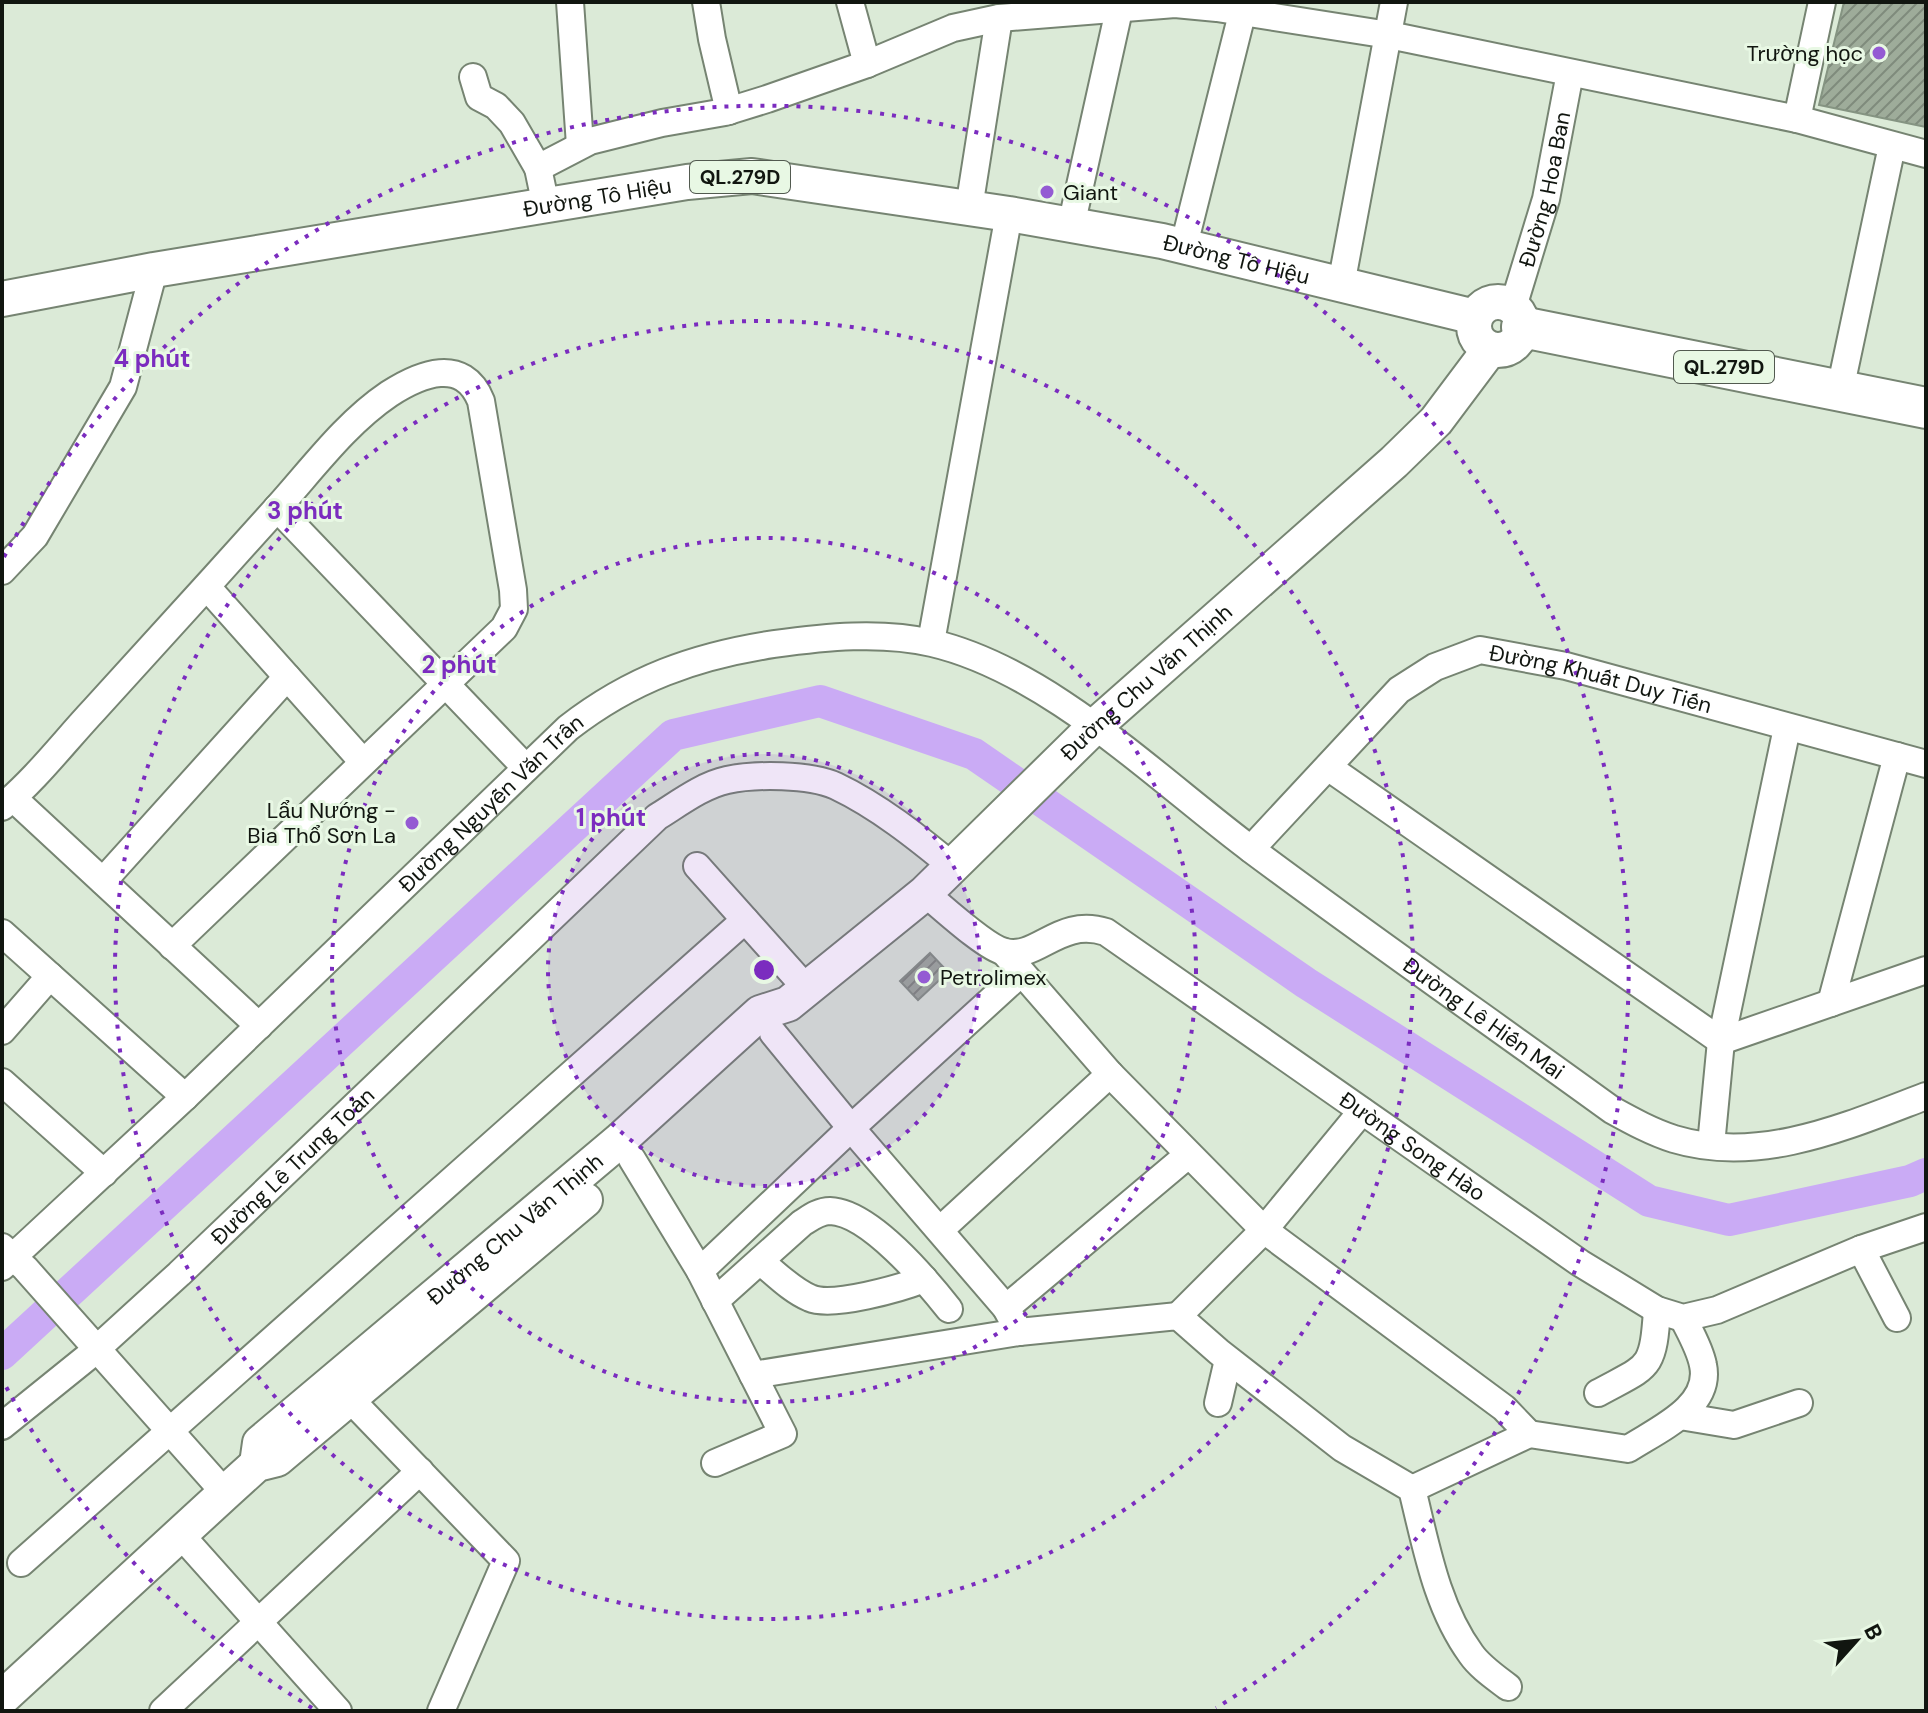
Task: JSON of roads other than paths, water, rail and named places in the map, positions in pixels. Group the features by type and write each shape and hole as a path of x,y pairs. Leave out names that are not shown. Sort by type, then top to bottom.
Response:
{"highway":[{"name":"QL.279D","path":"1518,317 1926,408"}],"main road":[{"name":"Đường Tô Hiệu","path":"2,299 154,270 687,182 752,176 1009,214 1184,245 1475,317"},
{"path":"1499,301 1518,317 1521,334 1511,346 1490,349 1475,336 1475,317 1485,305 1499,301"},
{"name":"Đường Chu Văn Thịnh","path":"2,1698 257,1464 277,1459 632,1159 789,1008 925,893 1087,734 1394,462 1436,421 1490,349"},
{"name":"Đường Chu Văn Thịnh","path":"257,1464 260,1443 619,1141 760,1013 789,1008"}],"street":[{"path":"570,2 580,145"},
{"path":"706,2 729,111"},
{"path":"850,2 867,64"},
{"path":"1341,285 1394,2"},
{"path":"1797,119 1822,2"},
{"path":"538,168 580,145 662,123 729,111 867,64 953,28 999,18 1175,4 1389,35 1797,119 1926,154"},
{"path":"1071,226 1119,10"},
{"path":"1184,245 1242,14"},
{"path":"969,208 999,18"},
{"name":"Đường Hoa Ban","path":"1518,317 1546,199 1570,73"},
{"path":"473,77 479,97 496,106 512,123 538,168 546,206"},
{"path":"1840,390 1892,146"},
{"path":"931,642 1009,214"},
{"path":"2,571 35,536 123,387 154,270"},
{"path":"172,946 504,628 514,609 481,401 475,387 465,377 437,373 413,381 358,417 8,803 103,881 172,946 259,1026"},
{"path":"277,508 526,768"},
{"path":"207,587 363,762"},
{"name":"Đường Nguyễn Văn Trân","path":"10,1260 185,1097 568,728 603,701 637,683 666,671 759,646 879,636 931,642 1003,669 1087,734"},
{"name":"Đường Khuất Duy Tiến","path":"1251,849 1399,690 1435,667 1480,650 1566,666 1926,764"},
{"path":"103,881 287,677"},
{"path":"1711,1145 1721,1041 1787,728"},
{"name":"Đường Lê Hiến Mai","path":"1087,734 1612,1110 1642,1127 1676,1139 1711,1145 1763,1146 1829,1132 1926,1096"},
{"path":"1831,1003 1897,756"},
{"path":"1328,767 1721,1041"},
{"name":"Đường Lê Trung Toản","path":"2,1426 90,1341 179,1274 657,817 687,798 725,780 800,777 835,785 920,839 952,866"},
{"path":"697,866 745,920 851,1128 1006,1308 1019,1332"},
{"path":"925,893 1004,952 1110,1074 1264,1230 1504,1408 1529,1434"},
{"path":"21,1563 745,920"},
{"name":"Đường Song Hào","path":"1004,952 1018,953 1077,928 1095,928 1106,932 1580,1263 1657,1310 1683,1318"},
{"path":"2,933 185,1097"},
{"path":"1721,1041 1926,970"},
{"path":"700,1271 1021,973"},
{"path":"2,1031 50,976"},
{"path":"940,1230 1110,1074"},
{"path":"2,1082 104,1173"},
{"path":"753,1375 1019,1332 1178,1316 1264,1230 1362,1111"},
{"path":"1006,1308 1188,1155"},
{"path":"632,1159 700,1271 783,1434 715,1463"},
{"path":"715,1301 812,1216 830,1211 850,1215 892,1246 949,1309"},
{"path":"1412,1489 1529,1434 1628,1449 1680,1416 1698,1397 1704,1375 1703,1362 1683,1318 1717,1310 1861,1249 1926,1227"},
{"path":"1861,1249 1897,1318"},
{"path":"10,1260 90,1341 225,1493"},
{"path":"760,1261 811,1299 831,1300 899,1289 924,1279"},
{"path":"1598,1393 1640,1369 1649,1360 1655,1348 1657,1310"},
{"path":"1178,1316 1228,1360 1342,1448 1412,1489 1434,1580 1458,1633 1472,1656 1508,1687"},
{"path":"1218,1403 1228,1360"},
{"path":"350,1399 506,1561 441,1711"},
{"path":"1680,1416 1734,1425 1799,1403"},
{"path":"163,1711 420,1471"},
{"path":"179,1533 338,1711"},
{"path":"2,1705 8,1711"}],"waterway":[{"path":"2,1354 673,735 820,701 974,754 1306,983 1649,1201 1729,1220 1910,1181 1926,1174"}],"place":[{"name":"Trường học","path":"1879,53"},
{"name":"Giant","path":"1047,192"},
{"name":"Lẩu Nướng - Bia Thổ Sơn La","path":"412,823"},
{"name":"Petrolimex","path":"924,977"}]}
